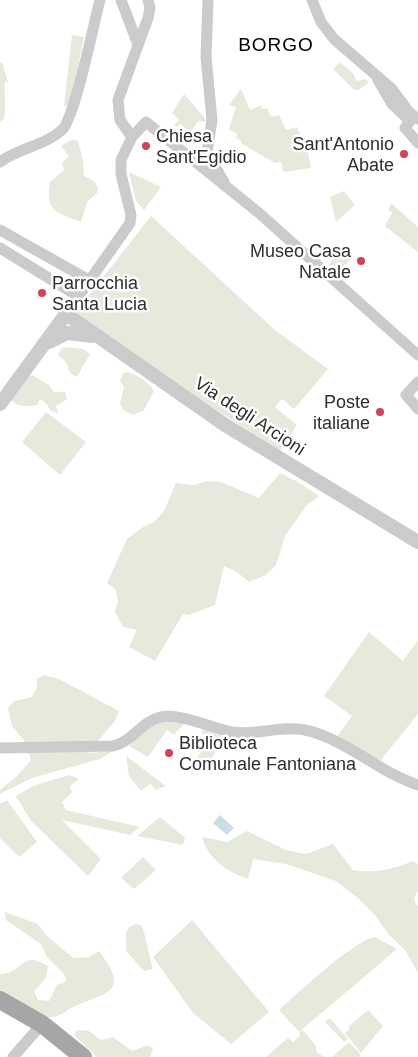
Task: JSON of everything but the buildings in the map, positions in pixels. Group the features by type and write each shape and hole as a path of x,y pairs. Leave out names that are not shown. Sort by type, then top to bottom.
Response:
{"main road":[{"path":"0,1000 42,1024 83,1057"}],"street":[{"path":"0,162 46,141 65,125 72,108 100,0"},
{"path":"121,0 137,42"},
{"path":"132,137 120,120 118,100 137,42 150,12 148,0"},
{"path":"208,0 206,58 212,120 207,149 216,172 230,189 418,355"},
{"path":"312,0 321,22 334,39 392,88 409,112 418,119"},
{"path":"370,68 392,104 410,120 405,128 418,143"},
{"path":"0,404 43,347 130,223 131,212 120,165 132,137 142,124 147,122 216,172"},
{"path":"0,230 89,280"},
{"path":"25,245 64,288"},
{"path":"0,248 78,296"},
{"path":"16,258 69,270"},
{"name":"Via degli Arcioni","path":"66,314 232,429 418,542"},
{"path":"43,347 57,336 73,332 87,334 106,342"},
{"path":"418,382 406,395 418,409"},
{"path":"0,748 113,746 125,741 153,720 169,716 239,733 306,730 333,741 418,785"},
{"path":"13,1057 42,1024"}],"shaded area":[{"path":"72,35 84,37 70,106 64,106"},
{"path":"2,62 8,82 5,82 4,119 0,122 0,63"},
{"path":"340,62 354,74 356,81 366,79 369,82 359,90 354,90 333,69"},
{"path":"241,89 250,110 261,105 262,109 267,108 271,117 279,115 286,130 297,127 308,152 311,168 283,172 282,162 275,163 242,144 236,138 237,134 229,129 236,107 229,105"},
{"path":"184,94 208,122 198,121 190,132 180,124 177,127 174,125 179,120 172,113"},
{"path":"73,139 78,141 83,160 84,176 95,182 98,188 97,193 87,202 81,222 59,213 54,209 49,200 50,182 64,170 62,163 69,156 61,146"},
{"path":"129,172 161,187 144,210 136,201"},
{"path":"344,191 355,205 336,222 330,197"},
{"path":"391,203 418,227 418,252 385,226 392,213 388,210"},
{"path":"151,216 275,330 328,369 294,409 282,399 275,407 297,425 280,451 184,389 76,312"},
{"path":"339,248 352,258 336,273 328,266"},
{"path":"65,347 83,349 90,354 77,377 70,373 66,362 58,355 61,349"},
{"path":"124,372 141,378 154,391 144,410 133,415 123,410 120,403 124,387 120,381"},
{"path":"32,375 49,385 54,392 65,392 67,399 56,406 58,413 50,410 47,404 40,399 37,405 29,406 23,406 10,400 27,378"},
{"path":"46,412 86,442 60,475 22,442"},
{"path":"280,473 319,496 307,505 285,536 276,565 266,575 249,582 237,572 224,566 215,605 189,615 183,614 155,661 129,647 137,630 123,627 115,612 118,602 116,590 107,583 127,539 143,527 154,522 164,511 176,483 194,485 207,481 221,482 259,498"},
{"path":"369,632 403,661 418,640 418,714 380,761 336,738 352,716 324,696"},
{"path":"44,675 59,679 119,711 115,721 88,753 113,751 100,759 32,778 0,794 0,790 16,777 31,760 25,742 12,726 8,708 14,701 32,697 37,687 37,679"},
{"path":"172,720 184,724 174,735 167,730 148,757 129,746 149,729 159,723"},
{"path":"201,728 219,733 225,738 219,739 221,744 203,768 193,772 187,771 204,748 211,749 216,744 215,737 210,734 203,735"},
{"path":"126,756 166,786 156,790 150,784 141,791 129,776"},
{"path":"69,775 79,779 70,786 72,792 62,802 66,810 140,827 130,835 62,820 101,859 88,876 31,821 16,796 33,786"},
{"path":"7,800 37,842 19,857 0,838 0,804"},
{"path":"160,817 185,838 183,845 137,836"},
{"path":"247,831 286,850 306,854 333,844 353,870 384,870 413,861 418,864 418,890 414,898 416,905 418,905 418,973 405,950 389,935 375,915 359,899 336,881 286,864 253,859 248,879 233,873 219,864 209,852 202,837 227,842"},
{"path":"143,857 156,870 134,889 121,878"},
{"path":"5,912 38,924 47,936 73,958 89,957 99,951 113,974 114,982 112,988 99,997 52,1017 38,1014 0,993 0,974 8,973 23,963 32,960 39,961 48,966 46,978 34,991 38,1000 49,1001 57,985 67,981 63,973 47,957 41,944 6,920"},
{"path":"192,920 269,1012 231,1044 193,1013 153,957"},
{"path":"136,924 141,925 143,928 153,969 144,971 126,951 126,933 129,927"},
{"path":"375,937 397,949 299,1032 279,1010 340,957"},
{"path":"368,1010 383,1026 361,1053 345,1033 350,1029 348,1027"},
{"path":"330,1018 348,1039 344,1042 325,1022"},
{"path":"77,1030 89,1031 101,1040 113,1037 132,1051 147,1045 153,1048 150,1057 97,1057 74,1035"},
{"path":"303,1030 316,1046 317,1053 325,1057 266,1057 288,1038 293,1042 300,1036 299,1033"},
{"path":"349,1042 361,1055 359,1057 332,1057"}],"water":[{"path":"220,815 234,828 227,835 213,823"}],"place":[{"name":"Chiesa Sant'Egidio","path":"146,146"},
{"name":"Sant'Antonio Abate","path":"404,154"},
{"name":"Museo Casa Natale","path":"361,261"},
{"name":"Parrocchia Santa Lucia","path":"42,293"},
{"name":"Poste italiane","path":"380,412"},
{"name":"Biblioteca Comunale Fantoniana","path":"169,753"}],"district":[{"name":"BORGO","path":"276,44"}]}
